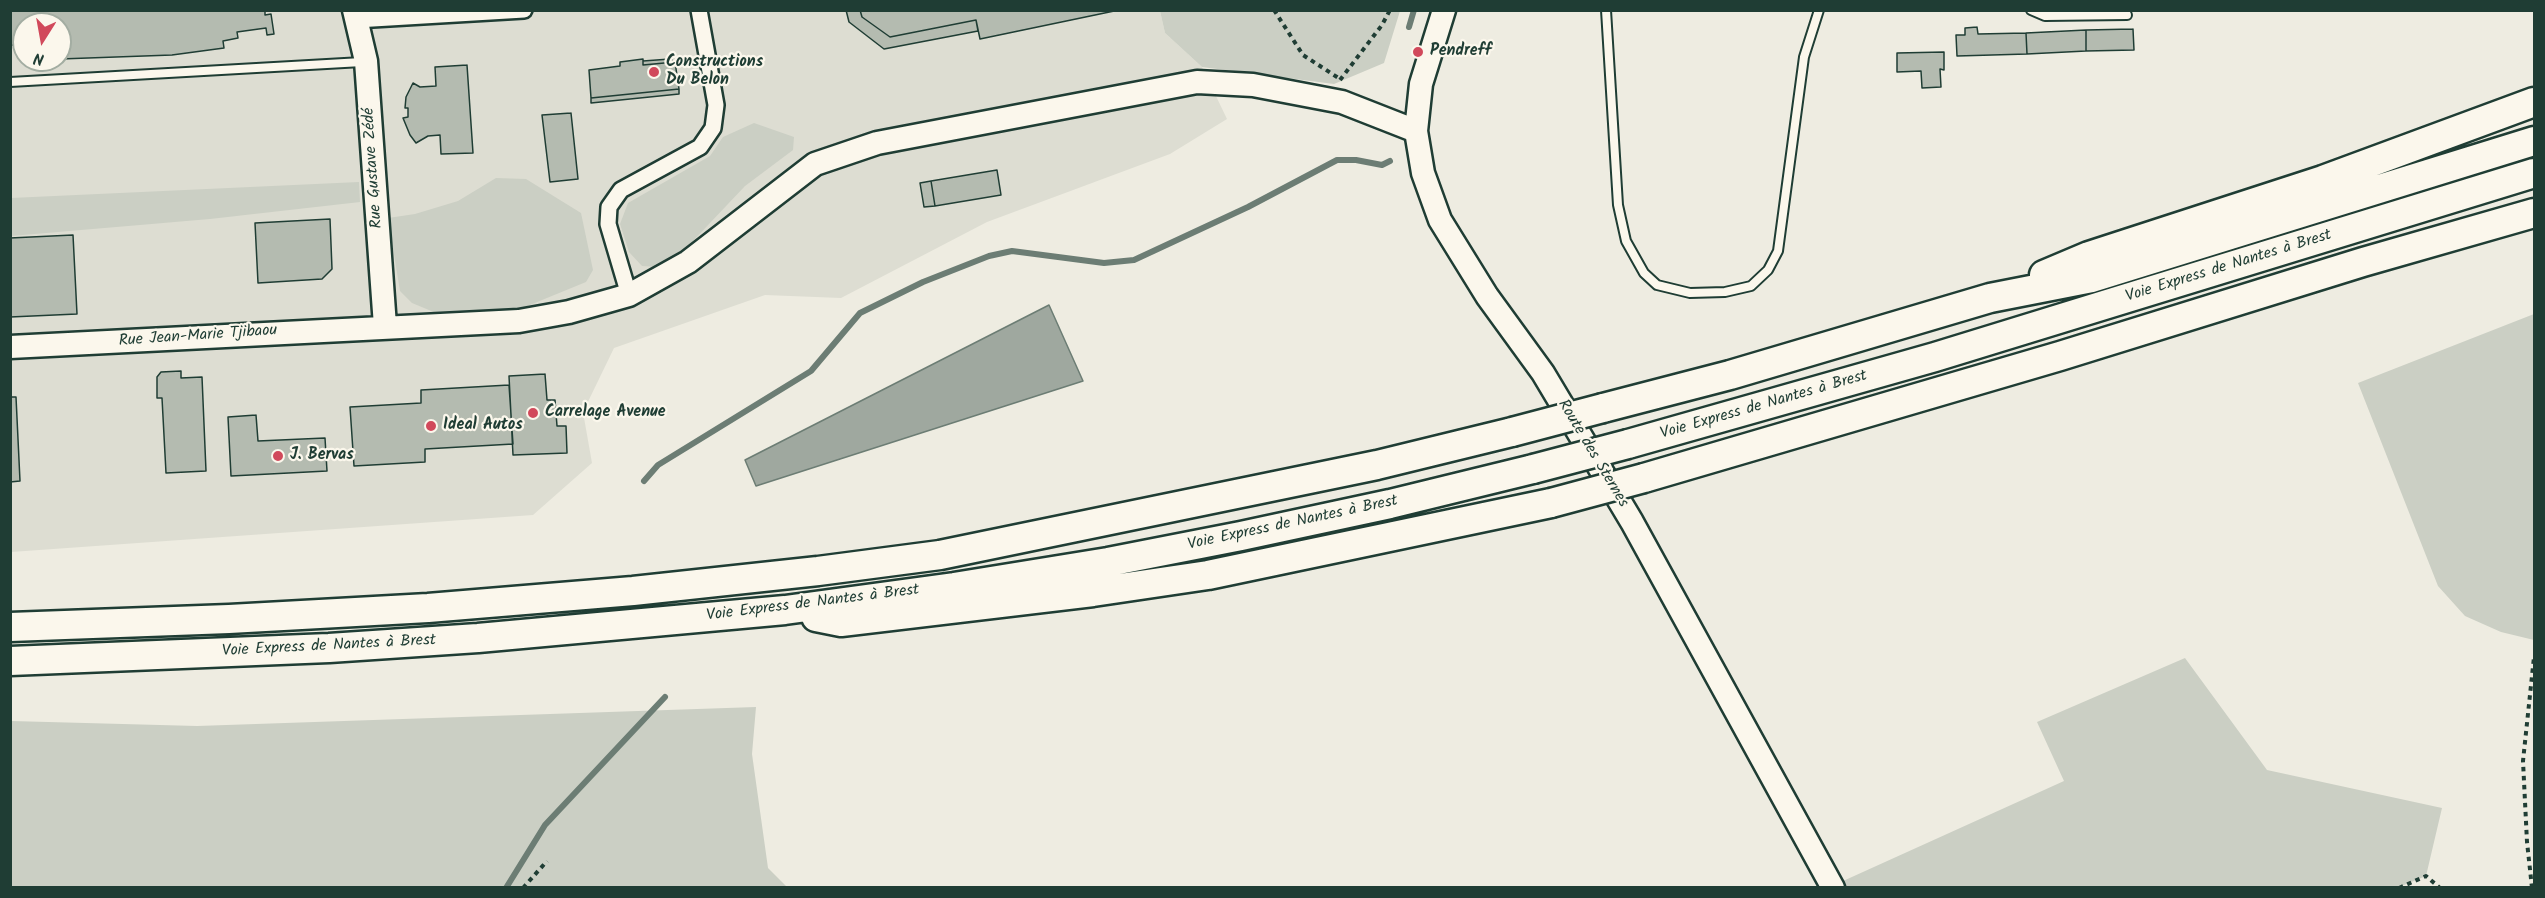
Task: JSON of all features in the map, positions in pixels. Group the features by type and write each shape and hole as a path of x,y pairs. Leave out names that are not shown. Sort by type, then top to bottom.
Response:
{"highway":[{"path":"1990,298 2089,256 2323,180 2535,102"},
{"name":"Voie Express de Nantes à Brest","path":"10,627 229,619 428,608 633,591 939,555 1377,465 1512,432 1730,375 1990,298 2092,278 2535,141"},
{"name":"Voie Express de Nantes à Brest","path":"10,661 329,648 490,637 785,610 954,587 1242,536 1390,504 1628,444 1935,357 2535,173"},
{"path":"785,610 842,622 1093,592 1208,575 1551,503 2060,356 2363,262 2535,213"}],"street":[{"path":"355,15 524,10"},
{"path":"629,295 608,224 609,207 621,190 700,147 713,128 716,105 699,10"},
{"name":"Route des Sternes","path":"1444,10 1421,84 1416,131 1423,173 1440,220 1487,296 1542,373 1632,522 1833,888"},
{"name":"Rue Gustave Zédé","path":"355,15 366,61 385,326"},
{"name":"Rue Jean-Marie Tjibaou","path":"10,347 385,326 519,321 568,312 629,295 688,262 815,164 877,143 1197,82 1253,85 1342,102 1416,131"}],"lane":[{"path":"1606,10 1618,205 1626,241 1644,273 1657,285 1690,293 1725,292 1751,286 1768,270 1778,251 1804,57 1819,10"},
{"path":"2031,10 2045,16 2127,15"},
{"path":"10,82 366,61"}],"path":[{"path":"1274,10 1303,55 1340,79"},
{"path":"1342,102 1340,79 1382,25 1390,10"},
{"path":"2532,888 2523,760 2535,657"},
{"path":"523,888 547,861"},
{"path":"2399,888 2426,876 2440,888"}],"shaded area":[{"path":"1160,10 1400,11 1384,63 1334,84 1202,67 1165,33"},
{"path":"11,11 1160,11 1165,33 1202,67 1227,119 1170,154 987,222 841,298 765,295 614,348 583,412 592,463 533,515 11,552"},
{"path":"754,123 794,137 793,150 745,186 691,243 657,267 642,266 629,252 620,224 628,203 710,156 723,137"},
{"path":"496,178 526,179 581,213 593,270 586,282 525,307 441,315 412,303 400,291 388,218 415,214 458,201"},
{"path":"359,182 360,202 210,219 11,236 11,198"},
{"path":"1049,305 1083,381 756,486 745,460"},
{"path":"2534,314 2534,640 2501,632 2465,616 2438,586 2358,383"},
{"path":"2185,658 2267,770 2442,808 2426,876 2399,887 1836,888 1832,886 2064,781 2037,722"},
{"path":"756,707 752,754 768,868 787,887 11,887 11,721 197,726"}],"building":[{"path":"10,10 265,10 265,15 271,14 274,34 267,35 266,28 237,32 238,38 223,41 224,48 172,55 72,59 72,12 12,12 12,45 10,45"},
{"path":"846,10 860,10 862,17 890,37 976,20 978,31 884,49 849,22"},
{"path":"860,10 1119,10 980,39 976,20 890,37 862,17"},
{"path":"1977,27 1978,34 2026,33 2027,54 1957,56 1956,35 1965,35 1965,28"},
{"path":"2133,29 2134,50 2086,51 2086,30"},
{"path":"2086,30 2086,51 2027,54 2026,33"},
{"path":"1944,52 1944,70 1940,69 1941,87 1922,88 1921,71 1897,72 1897,53"},
{"path":"643,59 643,65 675,62 679,89 591,98 589,70 620,66 620,62"},
{"path":"670,59 675,62 643,65 643,61"},
{"path":"467,65 473,153 441,154 440,135 428,136 416,143 403,118 408,117 408,108 405,108 406,97 413,83 420,87 436,86 435,67"},
{"path":"679,89 679,94 591,103 591,98"},
{"path":"571,113 578,179 550,182 542,115"},
{"path":"997,170 1001,195 935,206 931,181"},
{"path":"931,181 935,206 924,207 920,183"},
{"path":"330,219 332,269 322,279 258,283 255,223"},
{"path":"73,235 77,314 10,317 10,238"},
{"path":"181,371 181,378 202,377 206,471 166,473 162,398 157,398 157,377 161,372"},
{"name":"Carrelage Avenue","path":"545,374 547,400 555,400 557,426 566,426 567,453 513,455 509,376"},
{"name":"Ideal Autos","path":"509,385 513,444 425,449 425,462 354,466 350,407 421,403 421,390"},
{"path":"10,397 16,397 20,481 10,482"},
{"name":"J. Bervas","path":"256,415 258,441 325,438 327,471 231,476 228,417"}],"waterway":[{"path":"1409,27 1414,10"},
{"path":"644,481 658,465 811,371 860,313 923,282 989,256 1012,251 1104,263 1134,260 1248,207 1337,160 1356,160 1382,165 1390,161"},
{"path":"506,888 545,825 665,697"}],"place":[{"name":"Pendreff","path":"1418,52"},
{"name":"Constructions Du Belon","path":"654,72"},
{"name":"Carrelage Avenue","path":"533,413"},
{"name":"Ideal Autos","path":"431,426"},
{"name":"J. Bervas","path":"278,456"}]}
